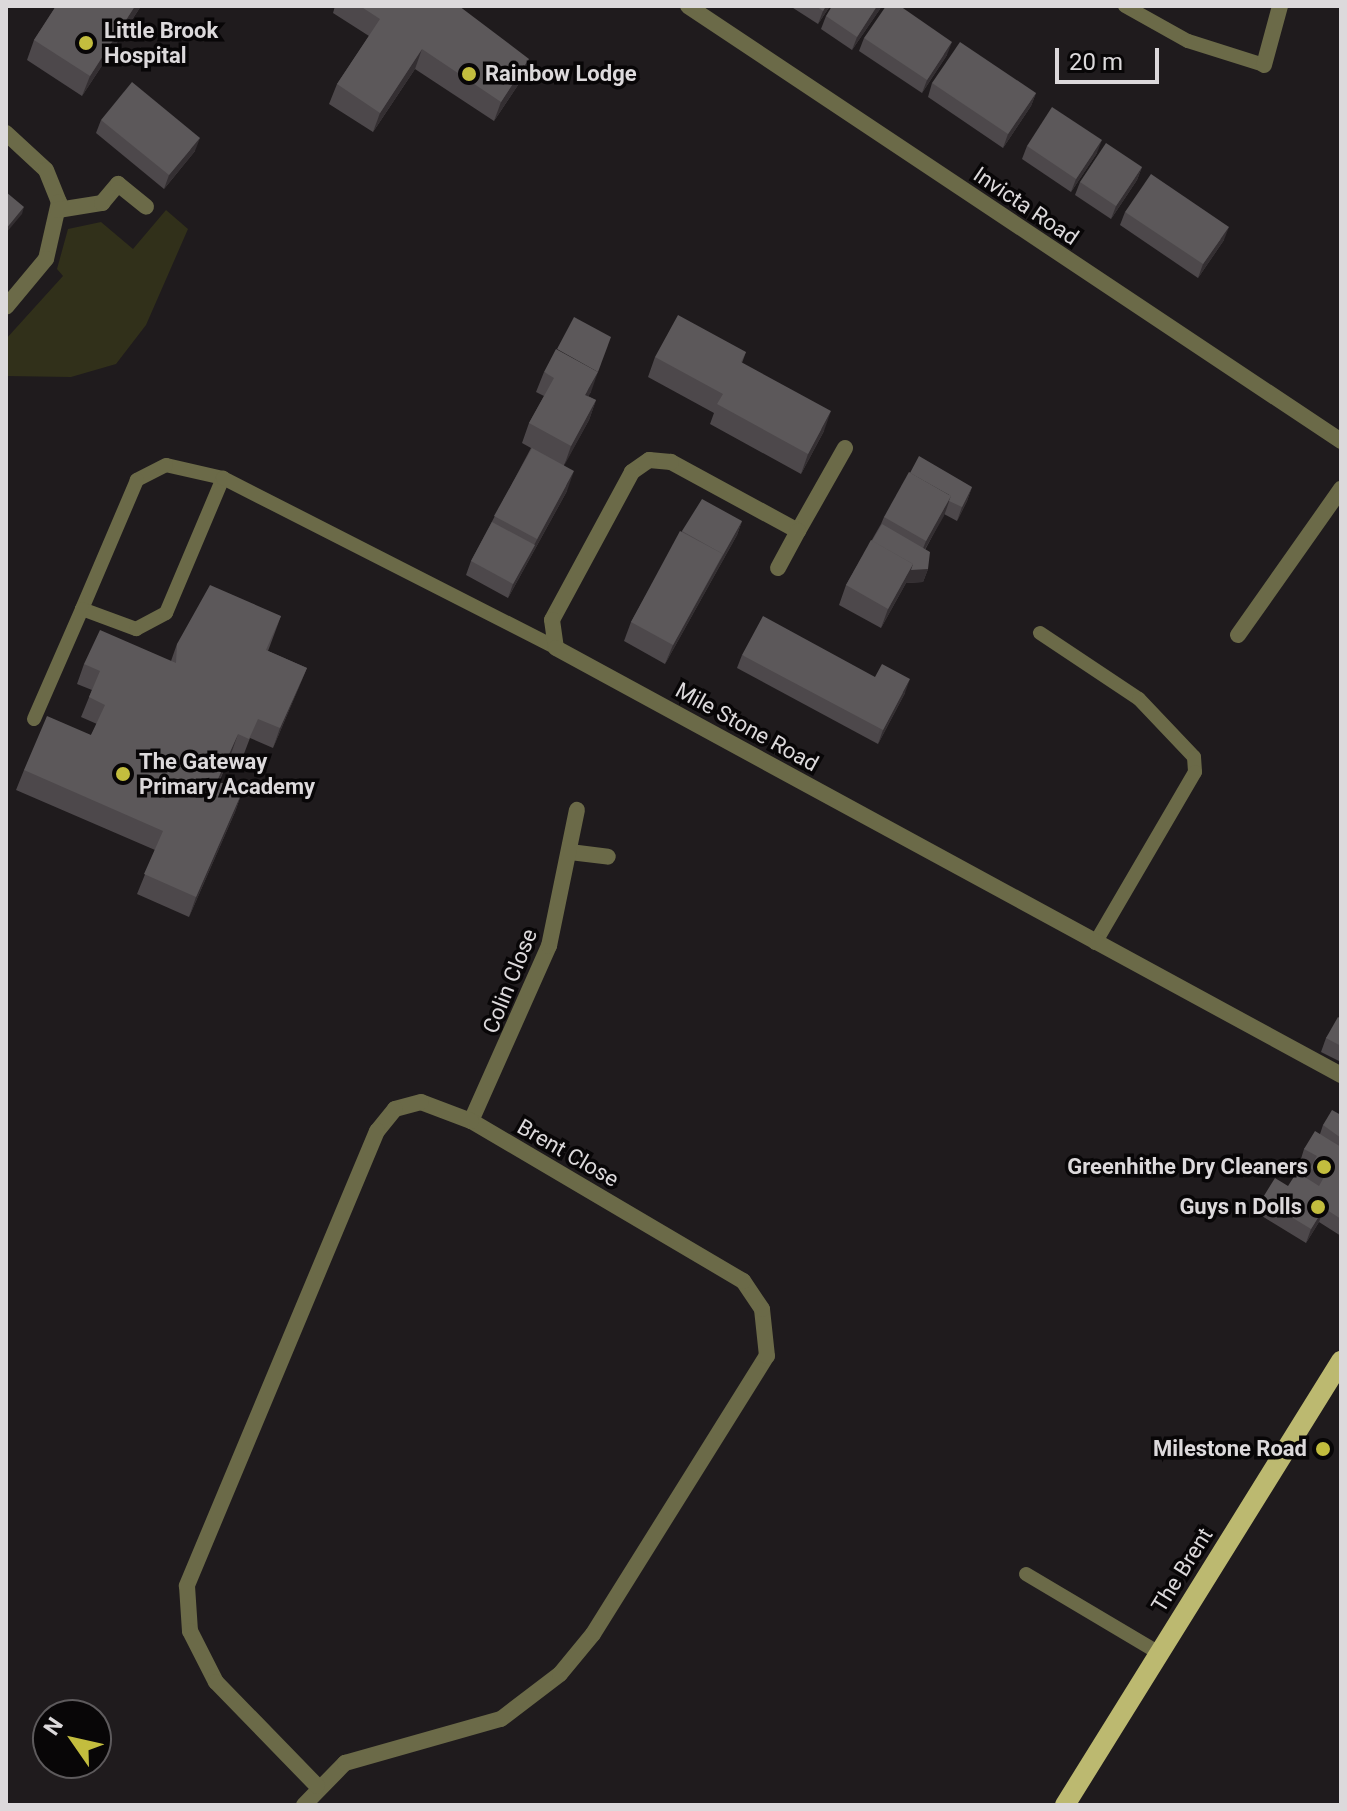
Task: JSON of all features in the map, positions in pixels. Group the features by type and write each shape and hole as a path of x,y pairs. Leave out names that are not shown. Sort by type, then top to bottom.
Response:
{"main road":[{"name":"The Brent","path":"1065,1805 1341,1361"}],"street":[{"name":"Invicta Road","path":"688,6 1341,441"},
{"path":"1264,65 1280,6"},
{"path":"6,133 46,170 58,210 46,259 6,307"},
{"path":"58,210 102,203 118,184 146,207"},
{"path":"778,568 845,448"},
{"path":"556,648 552,620 632,472 649,460 671,462 798,531"},
{"path":"1238,635 1341,489"},
{"name":"Mile Stone Road","path":"556,648 1341,1075"},
{"name":"Colin Close","path":"471,1121 549,946 577,810"},
{"path":"570,852 608,857"},
{"name":"Brent Close","path":"304,1805 317,1786 362,1756 501,1719 560,1674 593,1634 767,1356 762,1309 743,1281 471,1121 418,1101 395,1109 380,1126 188,1577 188,1620 209,1670 317,1786"}],"lane":[{"path":"1125,6 1188,41 1264,65"},
{"path":"34,719 137,480 166,465 223,478 556,648"},
{"path":"82,609 136,629 166,613 223,478"},
{"path":"1040,633 1139,699 1194,757 1195,772 1095,943"},
{"path":"1026,1574 1159,1653"}],"shaded area":[{"path":"166,210 188,229 146,325 116,364 71,377 6,376 6,339 63,276 57,269 68,229 101,222 133,249"}],"building":[{"path":"56,6 135,6 90,76 34,40"},
{"name":"Rainbow Lodge","path":"360,6 459,6 529,59 501,102 422,49 380,113 337,84 380,19"},
{"path":"832,6 877,6 857,37 826,16"},
{"path":"886,6 900,6 952,42 927,80 864,38"},
{"path":"960,42 1036,93 1008,134 932,83"},
{"path":"132,82 200,138 169,175 101,120"},
{"path":"1052,107 1102,140 1076,179 1027,146"},
{"path":"1106,143 1142,167 1116,206 1080,182"},
{"path":"1151,174 1229,227 1203,264 1125,212"},
{"path":"6,192 24,207 6,229"},
{"path":"678,315 746,352 741,362 831,411 808,454 717,404 723,394 655,357"},
{"path":"574,317 611,337 598,372 557,349"},
{"path":"556,349 598,372 585,395 596,400 571,446 529,423 554,378 544,372"},
{"path":"532,448 574,471 537,539 494,516"},
{"path":"919,456 972,487 962,507 949,501 951,496 910,473"},
{"path":"909,472 951,496 926,541 884,517"},
{"path":"702,499 742,521 720,560 723,554 682,531"},
{"path":"492,522 535,545 513,584 471,561"},
{"path":"882,524 930,552 928,569 911,570 913,564 872,541"},
{"path":"680,531 723,554 673,645 631,622"},
{"path":"871,540 913,564 888,609 846,585"},
{"name":"The Gateway Primary Academy","path":"210,585 281,616 266,650 307,668 280,728 258,719 249,739 238,734 217,781 242,792 196,897 144,874 163,831 24,770 47,716 91,735 105,705 89,697 100,671 84,664 100,630 176,663 177,644"},
{"path":"763,616 875,677 882,664 910,679 883,730 742,655"},
{"path":"1338,1017 1341,1019 1341,1046 1326,1038"},
{"path":"1332,1110 1341,1115 1341,1138 1323,1125"},
{"path":"1315,1131 1341,1147 1341,1219 1324,1208 1311,1229 1262,1199 1275,1178 1288,1186 1297,1172 1319,1186 1324,1177 1310,1168 1317,1156 1304,1149"}],"place":[{"name":"Little Brook Hospital","path":"86,43"},
{"name":"Rainbow Lodge","path":"469,74"},
{"name":"The Gateway Primary Academy","path":"123,774"},
{"name":"Greenhithe Dry Cleaners","path":"1324,1167"},
{"name":"Guys n Dolls","path":"1318,1207"},
{"name":"Milestone Road","path":"1323,1449"}]}
